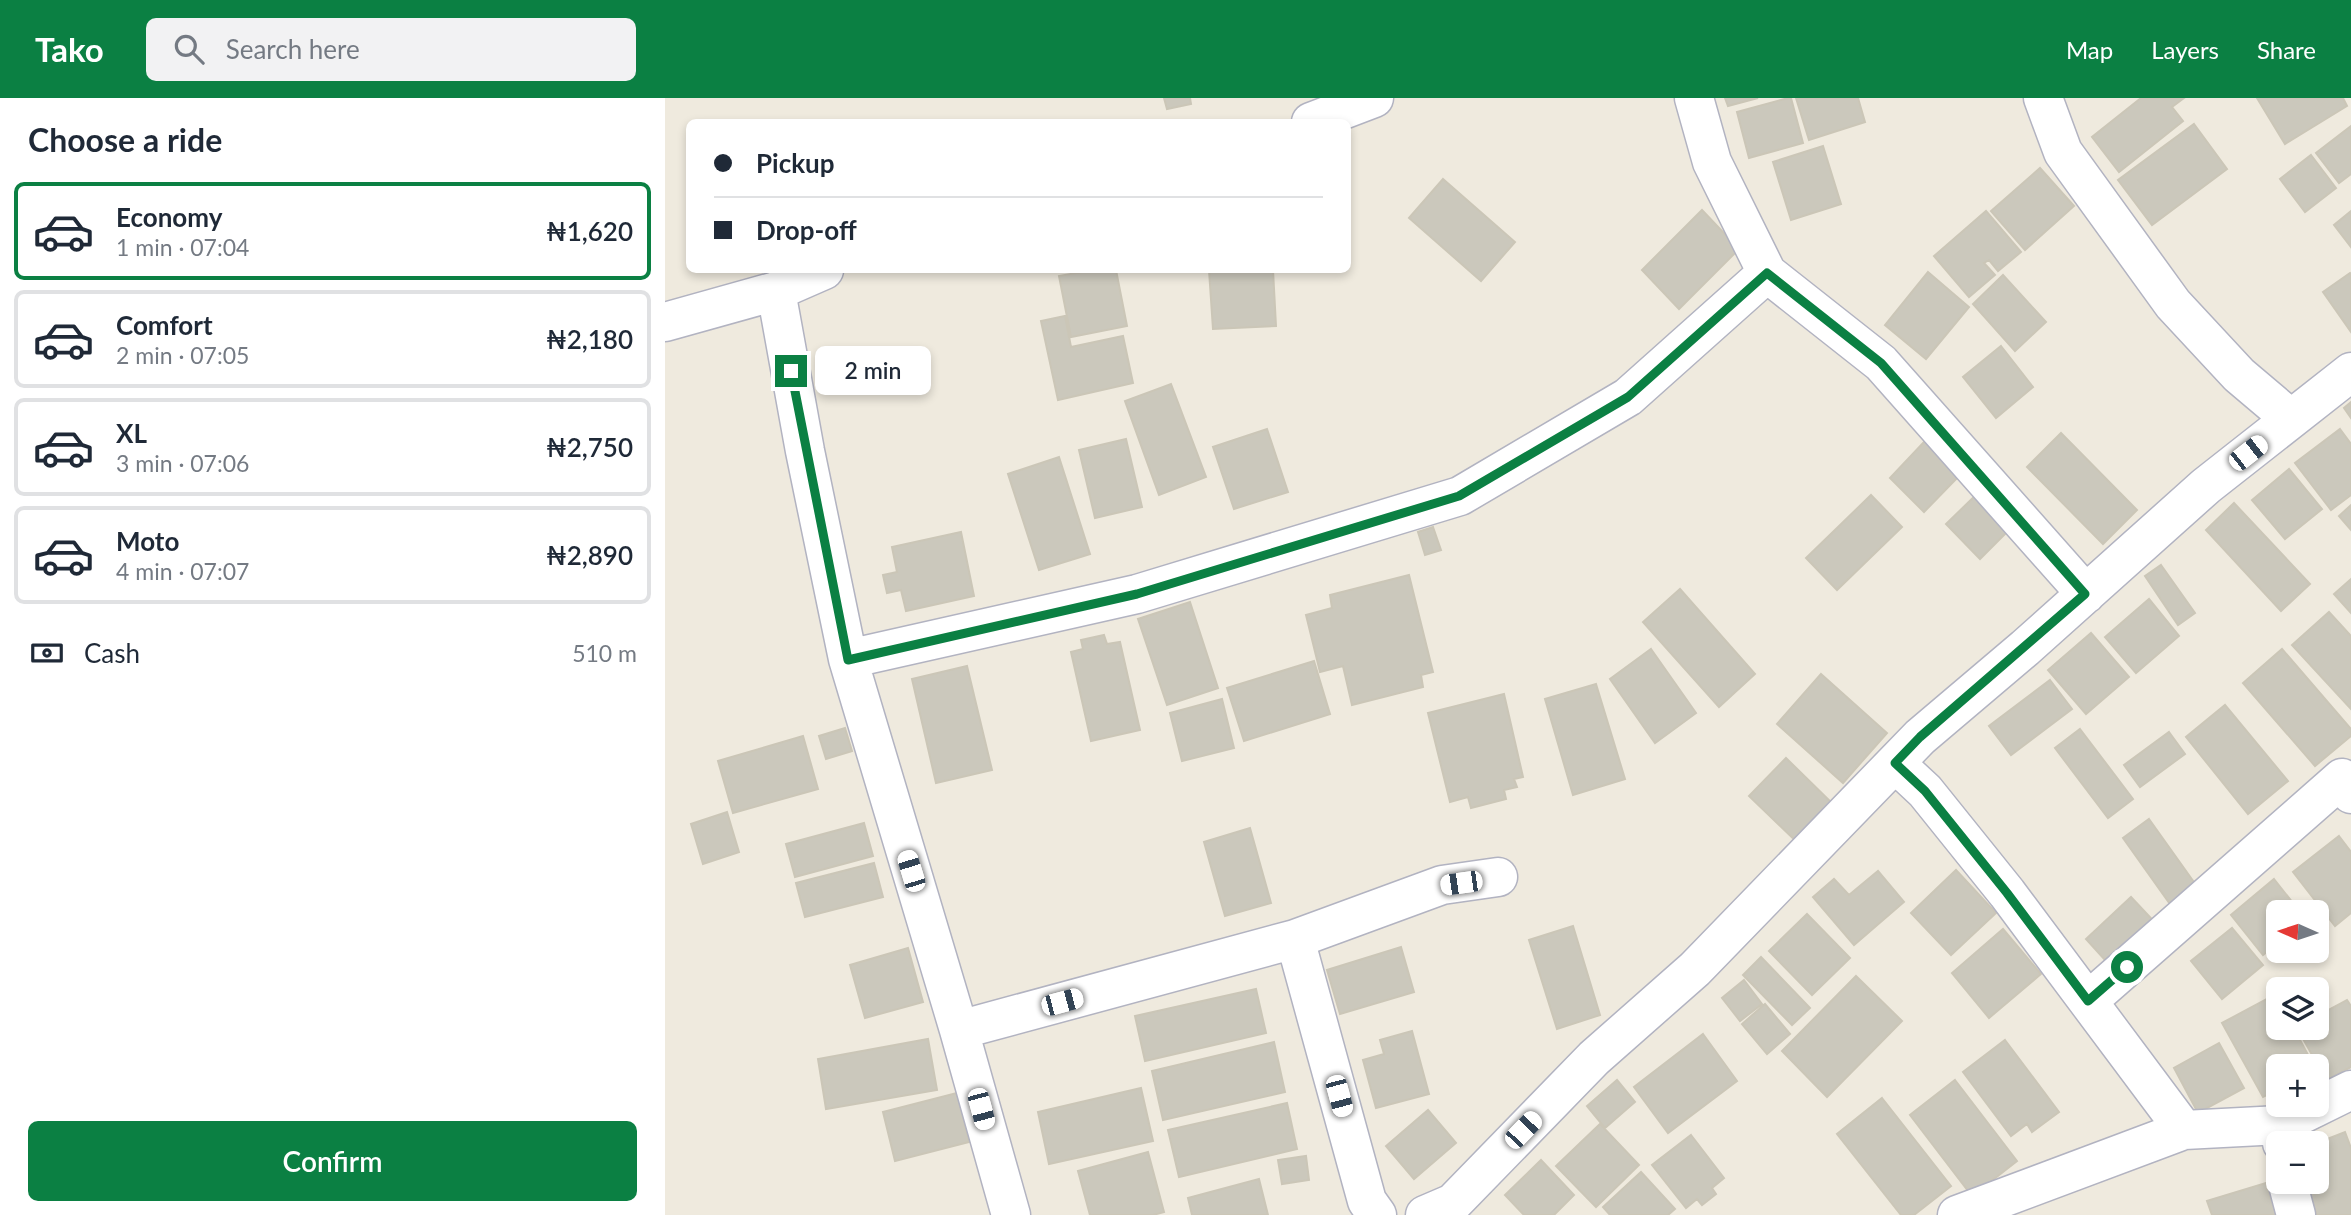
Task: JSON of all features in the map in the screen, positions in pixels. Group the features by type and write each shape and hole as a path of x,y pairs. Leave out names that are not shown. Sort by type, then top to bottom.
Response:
{"street":[{"path":"1319,119 1374,98"},
{"path":"1695,98 1712,162 1767,273 1881,363 2085,594"},
{"path":"2043,98 2063,152 2173,304 2239,375 2291,419"},
{"path":"665,322 776,291 817,273"},
{"path":"848,660 1137,594 1459,496 1628,397 1767,273"},
{"path":"776,291 805,451 848,660 959,1030 1011,1215"},
{"path":"1449,1211 1594,1058 1695,969 1920,737 2206,486 2351,372"},
{"path":"1895,763 1925,791 2007,893 2184,1130"},
{"path":"2088,1001 2342,778 2351,794"},
{"path":"959,1030 1295,939 1442,885 1498,877"},
{"path":"1295,939 1367,1201 1377,1215"},
{"path":"2286,1131 2351,1090"},
{"path":"1957,1215 2184,1130 2266,1133"},
{"path":"2291,1194 2297,1215"}],"building":[{"path":"1164,98 1190,98 1191,104 1167,109"},
{"path":"1725,98 1758,98 1728,106"},
{"path":"1791,98 1803,143 1749,158 1737,112"},
{"path":"1796,98 1858,98 1865,122 1809,140"},
{"path":"2141,98 2184,98 2172,107 2183,121 2119,172 2092,137"},
{"path":"2257,98 2343,98 2347,106 2285,144"},
{"path":"2194,124 2227,169 2152,225 2118,180"},
{"path":"2351,126 2351,174 2339,183 2316,153"},
{"path":"1823,146 1841,204 1791,220 1773,162"},
{"path":"2311,155 2336,188 2305,212 2280,179"},
{"path":"2040,168 2074,206 2025,250 1991,211"},
{"path":"1443,179 1515,242 1481,281 1409,218"},
{"path":"1702,210 1739,249 1679,309 1642,270"},
{"path":"1986,211 2021,252 1998,271 1989,260 1984,263 1995,275 1969,297 1934,256"},
{"path":"2351,211 2351,247 2334,225"},
{"path":"1928,272 1969,307 1926,359 1885,325"},
{"path":"1076,273 1117,273 1127,326 1071,337 1059,276"},
{"path":"1209,273 1273,273 1276,326 1213,329"},
{"path":"2351,274 2351,332 2323,292"},
{"path":"2003,275 2046,322 2015,351 1973,304"},
{"path":"1065,316 1071,347 1123,336 1133,383 1058,400 1041,321"},
{"path":"2001,346 2033,387 1996,418 1963,377"},
{"path":"1171,384 1206,477 1159,495 1125,401"},
{"path":"2351,402 2351,418 2344,408"},
{"path":"1267,429 1288,492 1234,509 1213,447"},
{"path":"2340,429 2351,444 2351,495 2331,510 2295,463"},
{"path":"2061,433 2137,510 2103,544 2027,467"},
{"path":"1126,439 1142,507 1095,518 1079,450"},
{"path":"1925,441 1960,475 1924,512 1890,478"},
{"path":"1059,457 1090,554 1039,570 1008,474"},
{"path":"2289,469 2322,509 2285,539 2252,500"},
{"path":"1979,492 2012,527 1980,559 1946,524"},
{"path":"1871,495 1902,527 1837,590 1806,558"},
{"path":"2234,503 2310,584 2281,611 2206,530"},
{"path":"2351,505 2351,530 2339,516"},
{"path":"1433,527 1441,550 1425,555 1418,532"},
{"path":"961,532 974,596 906,611 901,590 887,593 883,575 897,572 892,547"},
{"path":"2161,565 2195,613 2178,625 2145,576"},
{"path":"1409,575 1433,672 1421,675 1423,687 1352,705 1343,666 1320,672 1306,615 1332,608 1330,595"},
{"path":"2351,579 2351,613 2334,594"},
{"path":"1680,589 1755,674 1719,707 1643,622"},
{"path":"2149,599 2179,636 2136,673 2105,637"},
{"path":"1190,602 1218,688 1167,705 1138,619"},
{"path":"2329,612 2351,636 2351,709 2292,645"},
{"path":"2091,633 2129,677 2086,714 2048,670"},
{"path":"1104,635 1107,644 1120,642 1140,730 1091,741 1071,652 1083,649 1081,640"},
{"path":"1651,649 1696,713 1655,743 1610,679"},
{"path":"2282,649 2351,729 2351,736 2315,766 2243,683"},
{"path":"1314,661 1330,714 1244,741 1227,688"},
{"path":"967,666 992,770 936,783 912,679"},
{"path":"1821,674 1887,733 1843,783 1777,724"},
{"path":"2050,680 2072,709 2011,755 1989,726"},
{"path":"1596,684 1625,779 1573,795 1545,699"},
{"path":"1504,694 1523,777 1514,779 1517,787 1504,790 1506,799 1471,808 1468,797 1450,802 1428,713"},
{"path":"1222,699 1234,748 1182,761 1170,713"},
{"path":"2225,705 2288,781 2248,814 2186,737"},
{"path":"845,728 852,751 826,759 819,736"},
{"path":"2080,729 2133,799 2108,818 2055,748"},
{"path":"2169,732 2185,754 2140,787 2124,765"},
{"path":"803,736 818,789 733,813 718,761"},
{"path":"1786,758 1837,808 1801,846 1749,796"},
{"path":"727,812 739,852 703,864 691,824"},
{"path":"2149,819 2196,885 2170,904 2123,838"},
{"path":"864,823 873,856 795,877 786,844"},
{"path":"1250,828 1271,903 1225,916 1204,842"},
{"path":"2339,836 2351,852 2351,913 2335,926 2329,918 2329,900 2315,900 2293,872"},
{"path":"874,863 883,897 805,917 796,883"},
{"path":"1956,870 1996,913 1951,955 1911,913"},
{"path":"1878,871 1904,902 1854,945 1813,897 1834,879 1849,895"},
{"path":"2274,879 2291,900 2266,900 2266,953 2263,955 2231,915"},
{"path":"2131,897 2162,930 2116,972 2086,939"},
{"path":"1807,914 1850,958 1812,995 1769,951"},
{"path":"1573,926 1600,1015 1557,1029 1529,940"},
{"path":"2232,928 2263,965 2222,999 2191,961"},
{"path":"2003,929 2041,974 1989,1018 1952,973"},
{"path":"1401,947 1414,992 1340,1014 1327,970"},
{"path":"908,948 923,1002 865,1018 850,965"},
{"path":"1761,957 1810,1008 1792,1025 1743,975"},
{"path":"1856,976 1902,1021 1827,1097 1782,1051"},
{"path":"1744,980 1762,1004 1740,1021 1722,998"},
{"path":"1256,989 1266,1033 1145,1061 1135,1016"},
{"path":"2266,999 2266,1040 2300,1040 2308,1054 2266,1054 2266,1096 2263,1097 2222,1023"},
{"path":"2347,1000 2351,1006 2351,1067 2329,1078 2329,1054 2312,1054 2304,1040 2329,1040 2329,1010"},
{"path":"1765,1004 1790,1034 1767,1054 1742,1024"},
{"path":"1412,1031 1429,1094 1376,1108 1363,1060 1384,1054 1380,1040"},
{"path":"1703,1034 1737,1081 1668,1133 1634,1087"},
{"path":"928,1039 937,1090 826,1109 818,1059"},
{"path":"2005,1040 2059,1112 2032,1132 2027,1124 2011,1136 1963,1072"},
{"path":"1274,1042 1285,1092 1163,1120 1152,1071"},
{"path":"2219,1043 2244,1088 2198,1113 2174,1068"},
{"path":"1617,1080 1635,1102 1605,1128 1587,1106"},
{"path":"1955,1080 2017,1161 1972,1196 1910,1115"},
{"path":"1141,1088 1153,1141 1049,1164 1038,1112"},
{"path":"957,1093 969,1142 895,1161 883,1112"},
{"path":"1882,1098 1951,1186 1914,1215 1901,1215 1837,1134"},
{"path":"1287,1103 1297,1149 1179,1177 1168,1130"},
{"path":"1428,1110 1456,1143 1414,1179 1386,1146"},
{"path":"1600,1124 1639,1165 1596,1207 1556,1166"},
{"path":"2345,1132 2351,1148 2351,1215 2317,1215 2309,1194 2329,1194 2329,1138"},
{"path":"1691,1135 1724,1178 1712,1188 1716,1194 1702,1205 1697,1199 1686,1208 1652,1165"},
{"path":"1148,1152 1164,1212 1153,1215 1090,1215 1078,1171"},
{"path":"1306,1156 1309,1180 1282,1184 1278,1160"},
{"path":"1541,1160 1574,1195 1554,1215 1524,1215 1505,1195"},
{"path":"1641,1172 1675,1209 1668,1215 1610,1215 1603,1207"},
{"path":"1259,1179 1268,1215 1192,1215 1188,1198"},
{"path":"2266,1183 2266,1194 2269,1194 2276,1215 2212,1215 2207,1201"}],"route":[{"path":"791,371 848,660 1137,594 1459,496 1628,397 1767,273 1881,363 2085,594 1920,737 1895,763 1925,791 2007,893 2088,1001 2127,967"}]}
